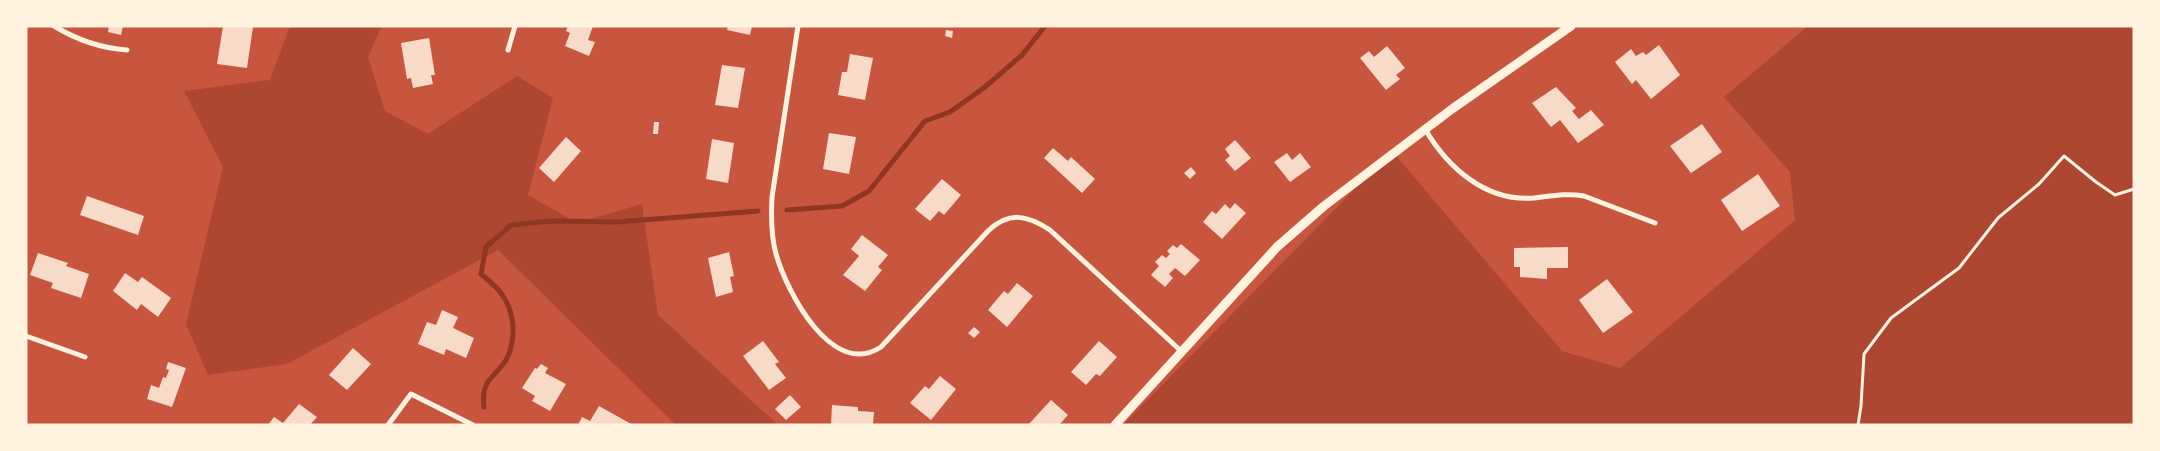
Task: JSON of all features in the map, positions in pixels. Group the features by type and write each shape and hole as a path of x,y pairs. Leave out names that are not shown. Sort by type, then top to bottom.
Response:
{"street":[{"path":"54,26 74,38 106,48 126,50"},
{"path":"508,50 515,26"},
{"path":"798,26 772,197 771,220 775,252 783,276 793,297 806,316 829,342 849,353 860,355 872,353 895,334 988,231 996,224 1018,217 1030,218 1050,230 1181,351"},
{"path":"1114,425 1277,247 1324,206 1425,129 1571,26"},
{"path":"1425,129 1442,155 1458,171 1487,190 1509,196 1532,198 1578,195 1655,223"},
{"path":"26,336 84,357"},
{"path":"388,425 411,394 473,425"}],"path":[{"path":"1858,425 1864,354 1891,318 1959,268 1998,218 2039,184 2064,156 2096,182 2116,194 2134,189"}],"shaded area":[{"path":"290,26 382,26 368,57 385,111 428,134 517,76 553,98 528,195 577,223 642,204 658,315 778,425 676,425 498,250 287,364 208,375 186,324 223,167 184,91 270,80"},
{"path":"1808,26 2134,26 2134,425 1123,425 1392,151 1562,351 1620,368 1795,220 1790,172 1724,97"}],"building":[{"path":"109,26 123,26 121,35 108,32"},
{"path":"223,26 253,27 247,68 217,64"},
{"path":"568,26 593,26 588,40 595,42 589,56 565,46 570,33 566,31"},
{"path":"728,26 752,26 750,35 727,30"},
{"path":"946,30 953,31 952,38 945,36"},
{"path":"429,38 435,75 431,75 433,84 413,88 411,78 407,79 401,43"},
{"path":"1659,45 1680,75 1651,99 1636,80 1632,84 1615,62 1631,49 1636,56 1643,52 1646,55"},
{"path":"1387,46 1405,68 1396,75 1400,79 1386,90 1360,58 1369,51 1374,57"},
{"path":"850,54 873,58 865,100 838,95 842,72 847,72"},
{"path":"722,65 745,68 738,108 715,105"},
{"path":"1556,87 1576,108 1572,111 1579,119 1591,110 1604,125 1578,143 1560,120 1551,127 1532,103"},
{"path":"654,122 659,122 658,134 653,134"},
{"path":"1702,124 1722,152 1691,173 1670,146"},
{"path":"829,133 856,137 849,174 823,169"},
{"path":"566,137 581,151 554,182 539,168"},
{"path":"712,139 734,143 728,183 706,179"},
{"path":"1235,140 1251,158 1235,171 1225,160 1230,156 1225,149"},
{"path":"1053,148 1068,161 1071,157 1095,179 1082,193 1044,158"},
{"path":"1287,153 1292,160 1300,153 1311,167 1290,182 1274,162"},
{"path":"1191,167 1196,173 1190,179 1184,173"},
{"path":"1758,174 1780,206 1742,231 1721,200"},
{"path":"942,179 961,195 944,215 939,211 930,221 915,209"},
{"path":"87,196 144,216 138,235 80,215"},
{"path":"1235,203 1246,213 1222,239 1203,222 1212,211 1216,214 1225,204 1230,209"},
{"path":"862,235 888,255 878,267 882,270 865,291 843,275 859,256 851,249"},
{"path":"1181,244 1200,260 1185,276 1175,268 1169,274 1173,278 1165,287 1151,275 1159,266 1155,262 1162,255 1166,258 1170,254 1167,251 1173,245 1177,248"},
{"path":"1568,247 1568,268 1547,268 1547,279 1520,277 1520,267 1514,267 1514,248"},
{"path":"729,252 734,276 730,277 733,292 716,297 708,258"},
{"path":"38,253 68,263 66,266 89,274 81,298 51,288 53,283 30,275"},
{"path":"125,273 138,282 142,277 171,298 158,317 141,304 137,310 113,291"},
{"path":"1607,279 1633,312 1603,333 1579,300"},
{"path":"1017,283 1033,296 1007,327 988,310 1004,291 1008,294"},
{"path":"442,310 458,317 453,328 474,338 466,358 446,349 444,355 418,344 427,322 436,325"},
{"path":"974,327 980,332 974,338 968,333"},
{"path":"763,341 779,362 775,364 786,378 769,390 743,356"},
{"path":"1099,341 1117,357 1100,376 1096,374 1086,385 1071,372"},
{"path":"353,348 371,364 347,390 329,375"},
{"path":"168,362 186,368 172,407 147,399 151,385 159,388 163,377 166,378 169,370 166,369"},
{"path":"541,364 548,368 545,373 566,384 550,411 532,401 535,396 522,388 535,368 537,369"},
{"path":"940,376 956,389 931,420 910,403 925,386 929,389"},
{"path":"790,395 801,407 786,420 775,409"},
{"path":"1051,400 1068,415 1059,425 1028,425"},
{"path":"299,404 317,417 310,425 268,425 274,417 283,423"},
{"path":"832,405 858,407 858,411 874,412 873,425 831,425"},
{"path":"599,406 633,425 578,425 582,417 590,421"}],"waterway":[{"path":"787,210 842,206 869,191 925,121 950,112 985,87 1022,55 1045,26"},
{"path":"484,407 486,384 506,360 510,352 513,326 506,300 497,288 481,274 486,247 511,225 551,221 617,222 758,211"}]}
